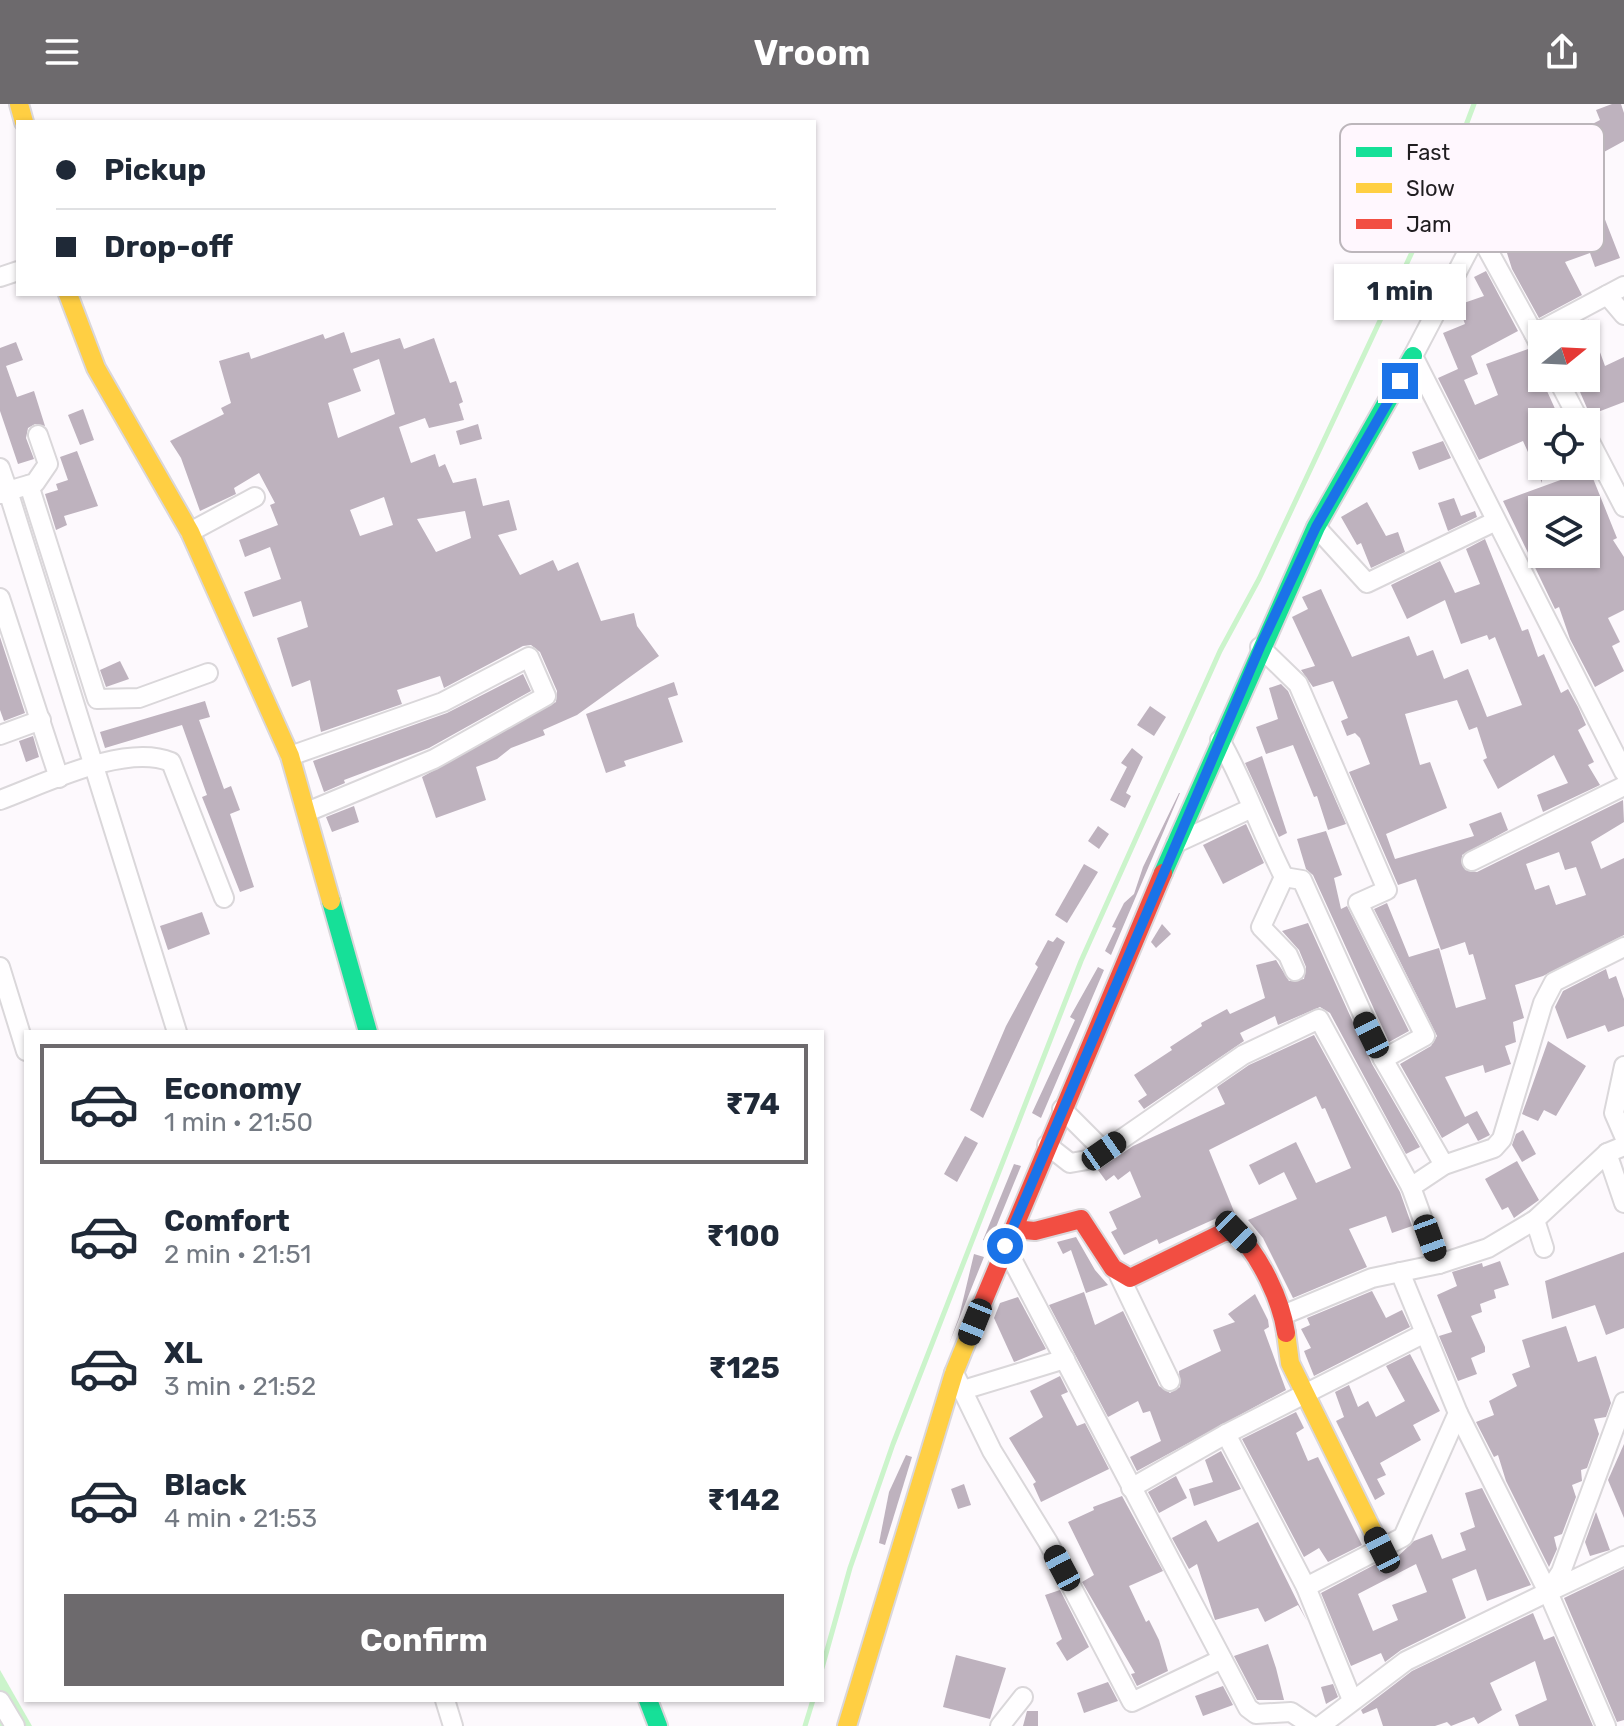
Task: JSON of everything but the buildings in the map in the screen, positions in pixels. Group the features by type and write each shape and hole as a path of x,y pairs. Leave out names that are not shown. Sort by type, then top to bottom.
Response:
{"street":[{"path":"847,1726 958,1381 1010,1238 1062,1109 1260,647 1316,527 1413,356 1468,252"},
{"path":"1489,252 1528,324"},
{"path":"1570,320 1624,286"},
{"path":"1607,295 1624,315"},
{"path":"69,296 96,368 190,532 290,756 367,1030"},
{"path":"1413,356 1624,772"},
{"path":"4,492 35,483 48,464 38,435"},
{"path":"1600,461 1624,507"},
{"path":"0,468 4,492 94,765 176,1030"},
{"path":"29,485 97,699 139,698 208,673"},
{"path":"190,532 255,497"},
{"path":"1316,527 1367,583 1496,521"},
{"path":"0,598 59,778"},
{"path":"1260,647 1298,684 1387,890 1358,903 1425,1036 1383,1059"},
{"path":"290,756 443,702 529,657 546,696 434,759 307,812"},
{"path":"0,735 41,720"},
{"path":"1220,740 1241,776 1252,808 1284,877 1261,927 1288,955 1295,971"},
{"path":"0,800 94,765 155,755 171,762 224,898"},
{"path":"1472,861 1624,786"},
{"path":"1176,843 1252,808"},
{"path":"1284,877 1302,880 1383,1059 1444,1165"},
{"path":"1411,1187 1444,1165 1494,1148 1502,1139 1543,1003 1554,982 1624,947"},
{"path":"0,967 24,1045"},
{"path":"1047,1145 1070,1163 1093,1159 1243,1055 1319,1019 1411,1187 1439,1264"},
{"path":"1624,1066 1614,1113 1624,1136"},
{"path":"1062,1109 1104,1151"},
{"path":"1616,1150 1624,1203"},
{"path":"1283,1315 1372,1278 1439,1264 1488,1248 1535,1220 1616,1150"},
{"path":"1010,1238 1081,1219 1089,1225 1119,1275 1170,1381"},
{"path":"1535,1220 1544,1248"},
{"path":"1119,1275 1130,1278 1224,1232 1236,1232 1249,1245 1283,1315 1290,1363 1382,1550"},
{"path":"1010,1238 1065,1359 1248,1708 1256,1714 1291,1712 1312,1726"},
{"path":"1400,1272 1458,1413 1548,1592 1606,1726"},
{"path":"1131,1488 1226,1434 1425,1333"},
{"path":"958,1381 1065,1359"},
{"path":"958,1381 992,1451 1048,1542 1132,1702 1222,1659"},
{"path":"1548,1592 1561,1572 1624,1402"},
{"path":"1306,1587 1403,1537 1458,1413"},
{"path":"1226,1434 1306,1587 1352,1700"},
{"path":"1320,1726 1406,1661 1624,1556"},
{"path":"1000,1726 1023,1697"},
{"path":"0,1701 15,1726"},
{"path":"446,1702 453,1726"},
{"path":"649,1702 658,1726"}],"shaded area":[{"path":"0,1670 32,1726 0,1726"}],"waterway":[{"path":"1466,124 1474,104"},
{"path":"824,1661 850,1568 893,1444 1081,961 1220,651 1259,579 1412,252"},
{"path":"805,1726 812,1702"}],"traffic: fast":[{"path":"1163,873 1316,527 1413,356"},
{"path":"331,901 367,1030"},
{"path":"649,1702 658,1726"}],"traffic: slow":[{"path":"19,104 23,120"},
{"path":"69,296 96,368 190,532 290,756 331,901"},
{"path":"847,1726 954,1373 977,1316"},
{"path":"1286,1333 1290,1363 1382,1550"}],"traffic: jam":[{"path":"977,1316 1163,873"},
{"path":"1014,1229 1035,1231 1081,1219 1113,1268 1130,1278 1224,1232 1236,1232 1268,1279 1286,1333"}],"route":[{"path":"1005,1246 1260,647 1316,527 1400,381"}]}
